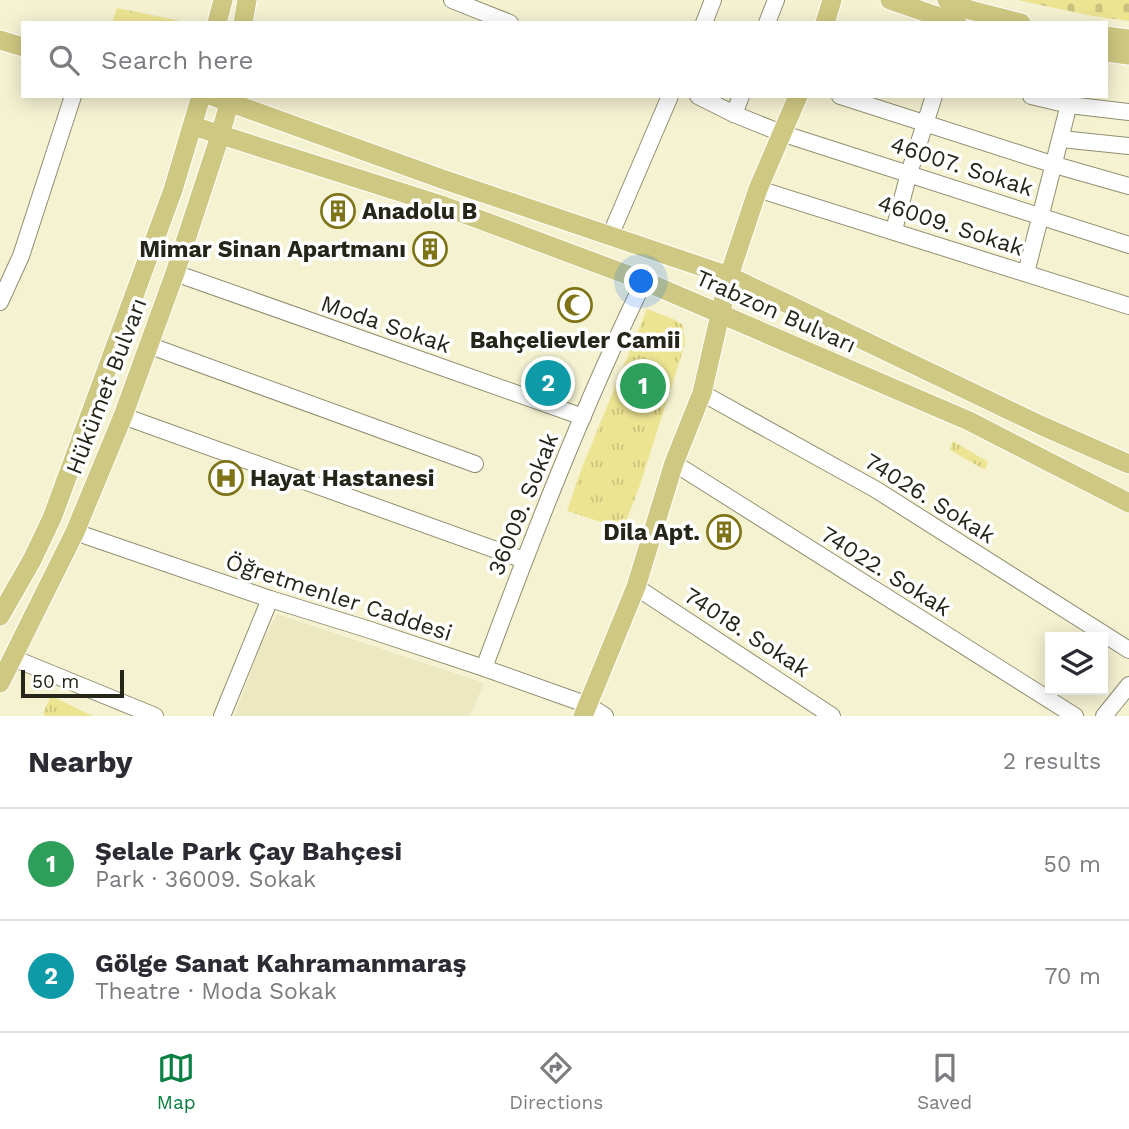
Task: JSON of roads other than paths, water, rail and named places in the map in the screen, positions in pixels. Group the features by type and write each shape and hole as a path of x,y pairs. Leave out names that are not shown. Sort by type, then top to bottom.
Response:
{"main road":[{"path":"218,21 223,0"},
{"path":"243,21 247,0"},
{"path":"826,21 832,0"},
{"path":"890,0 951,21"},
{"path":"947,0 970,10 1013,21"},
{"path":"1108,36 1129,39"},
{"path":"0,40 21,46"},
{"path":"1108,52 1129,55"},
{"name":"Hükümet Bulvarı","path":"0,616 52,519 173,190 200,98"},
{"name":"Hükümet Bulvarı","path":"0,683 75,532 122,416 174,274 220,136 224,98"},
{"name":"Trabzon Bulvarı","path":"224,98 730,276 1040,425 1129,464"},
{"path":"585,711 636,587 674,463 702,393 730,276 758,189 797,98"},
{"name":"Trabzon Bulvarı","path":"193,126 438,204 644,281 969,421 1129,503"}],"street":[{"path":"452,0 504,21"},
{"path":"705,21 713,0"},
{"path":"768,21 776,0"},
{"path":"0,302 21,256 72,98"},
{"path":"610,236 669,98"},
{"name":"46007. Sokak","path":"702,98 781,132 1129,246"},
{"path":"734,114 740,98"},
{"path":"846,98 1129,186"},
{"path":"894,230 933,98"},
{"path":"1050,98 1129,112"},
{"path":"1026,273 1070,100"},
{"path":"1061,139 1129,146"},
{"name":"46009. Sokak","path":"758,189 1129,306"},
{"name":"Moda Sokak","path":"174,274 583,417"},
{"name":"36009. Sokak","path":"484,668 524,560 606,358 644,281"},
{"path":"148,345 475,464"},
{"name":"74026. Sokak","path":"702,393 875,489 1129,650"},
{"path":"122,416 524,560"},
{"name":"74022. Sokak","path":"674,463 1075,716"},
{"name":"Öğretmenler Caddesi","path":"75,532 484,668 585,711 605,716"},
{"name":"74018. Sokak","path":"636,587 832,716"},
{"path":"222,716 270,599"},
{"path":"13,658 155,716"},
{"path":"1104,716 1129,685"}],"place":[{"name":"Anadolu B","path":"338,211"},
{"name":"Mimar Sinan Apartmanı","path":"430,249"},
{"name":"Bahçelievler Camii","path":"575,305"},
{"name":"Gölge Sanat Kahramanmaraş","path":"548,383"},
{"name":"Şelale Park Çay Bahçesi","path":"643,386"},
{"name":"Hayat Hastanesi","path":"226,478"},
{"name":"Dila Apt.","path":"724,532"}]}
